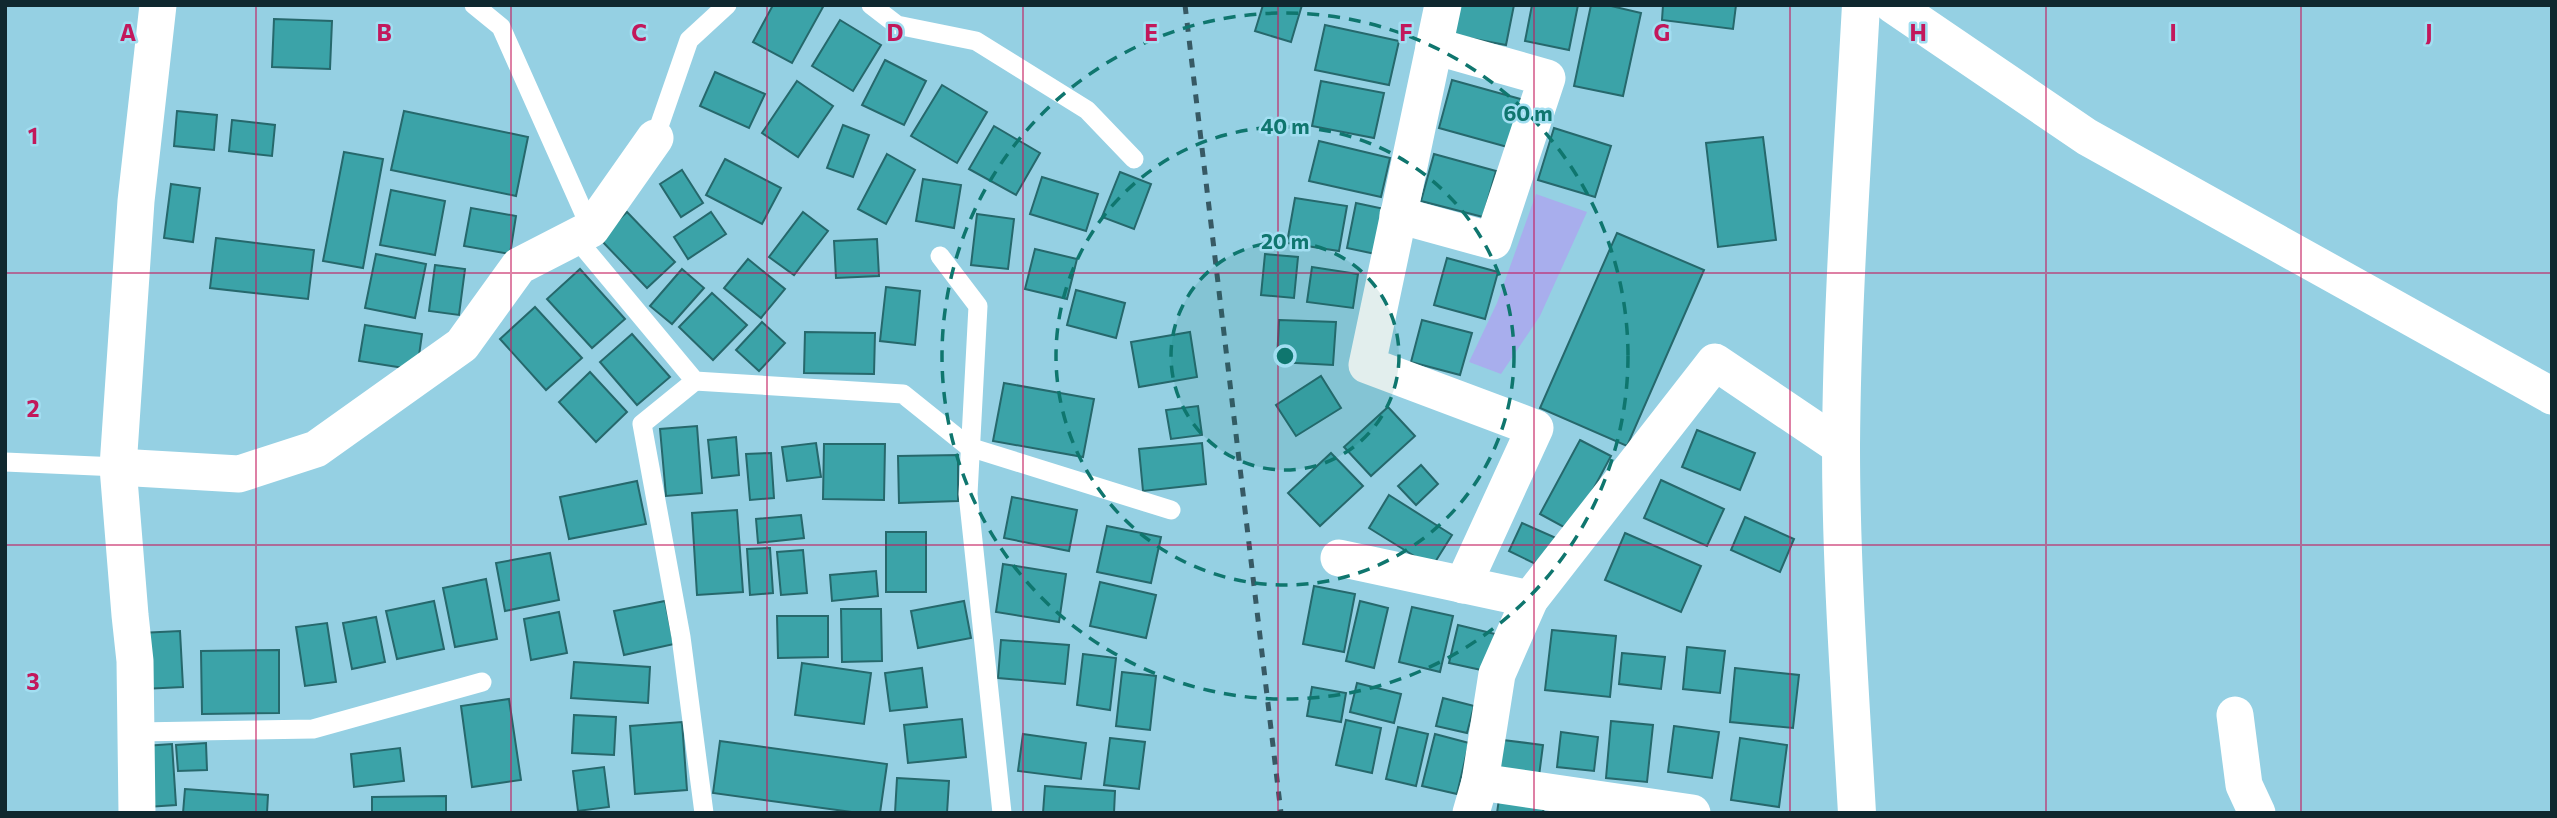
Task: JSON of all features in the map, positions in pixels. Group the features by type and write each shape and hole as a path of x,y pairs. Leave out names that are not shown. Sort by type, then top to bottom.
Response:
{"street":[{"path":"137,813 135,661 118,467 136,201 158,5"},
{"path":"1443,5 1367,365 1535,428 1464,584"},
{"path":"1857,813 1844,591 1841,447 1845,292 1861,5"},
{"path":"1893,5 2087,136 2552,396"},
{"path":"1398,215 1493,241 1547,78 1434,47"},
{"path":"118,467 239,474 316,449 462,345 519,266 583,233 655,138"},
{"path":"1692,813 1476,797 1497,674 1530,599 1715,362 1841,447"},
{"path":"1339,558 1530,599"},
{"path":"2235,715 2244,785 2257,813"}],"lane":[{"path":"474,5 501,27 583,233 695,381"},
{"path":"655,138 689,40 727,5"},
{"path":"871,5 897,25 976,41 1087,110 1135,159"},
{"path":"940,256 978,306 968,494 1002,813"},
{"path":"704,813 681,637 642,424 695,381 903,394 969,447 1171,510"},
{"path":"5,462 118,467"},
{"path":"136,732 313,729 482,682"}],"shaded area":[{"path":"1536,194 1587,212 1540,316 1501,374 1469,362 1497,303"}],"building":[{"path":"773,5 823,7 792,63 753,42"},
{"path":"1263,5 1302,5 1291,42 1255,31"},
{"path":"1458,5 1514,5 1506,45 1452,35"},
{"path":"1532,5 1578,5 1569,50 1525,41"},
{"path":"1591,5 1607,5 1641,13 1623,96 1574,86"},
{"path":"1663,5 1736,5 1733,29 1662,20"},
{"path":"274,19 332,21 330,69 272,67"},
{"path":"840,20 881,45 853,91 812,66"},
{"path":"1325,25 1399,41 1389,85 1315,70"},
{"path":"885,60 926,81 904,125 862,105"},
{"path":"715,72 765,94 749,128 700,106"},
{"path":"1452,80 1524,100 1511,148 1439,128"},
{"path":"797,81 833,106 798,157 762,133"},
{"path":"1321,81 1384,93 1374,138 1312,126"},
{"path":"942,85 987,112 957,163 911,136"},
{"path":"177,111 217,115 214,150 174,146"},
{"path":"404,111 528,137 516,196 391,170"},
{"path":"232,120 275,125 272,156 229,151"},
{"path":"843,125 869,135 853,177 827,168"},
{"path":"994,126 1040,153 1016,195 969,169"},
{"path":"1554,128 1611,146 1595,197 1538,180"},
{"path":"1763,137 1776,240 1718,247 1706,143"},
{"path":"1319,141 1390,158 1381,197 1309,181"},
{"path":"344,152 383,159 363,268 323,261"},
{"path":"887,154 915,170 886,224 858,209"},
{"path":"1434,154 1496,171 1483,217 1421,201"},
{"path":"725,159 781,188 762,224 706,195"},
{"path":"682,170 703,203 681,217 660,184"},
{"path":"1120,172 1151,184 1134,229 1102,217"},
{"path":"1042,177 1098,194 1086,231 1030,214"},
{"path":"923,179 961,185 954,228 916,221"},
{"path":"171,184 200,188 193,242 164,238"},
{"path":"391,190 445,201 435,255 380,245"},
{"path":"1295,198 1347,206 1339,251 1287,243"},
{"path":"1356,203 1389,210 1380,255 1347,248"},
{"path":"471,208 516,216 510,254 464,246"},
{"path":"627,212 675,262 647,288 599,238"},
{"path":"711,212 726,234 688,259 674,237"},
{"path":"803,212 828,231 794,275 769,257"},
{"path":"977,214 1014,219 1008,269 971,265"},
{"path":"1617,233 1704,270 1627,446 1540,408"},
{"path":"216,238 314,250 308,299 210,288"},
{"path":"877,239 879,276 836,278 834,241"},
{"path":"1035,249 1077,259 1067,299 1025,289"},
{"path":"376,254 426,264 415,318 365,308"},
{"path":"1265,254 1298,257 1294,298 1261,295"},
{"path":"1447,258 1498,272 1485,319 1434,305"},
{"path":"748,259 785,289 761,318 724,288"},
{"path":"435,265 465,269 459,315 429,311"},
{"path":"1312,267 1358,274 1353,308 1307,302"},
{"path":"580,269 625,319 592,348 547,299"},
{"path":"682,269 704,288 672,324 650,306"},
{"path":"886,287 920,291 915,345 880,341"},
{"path":"1076,290 1125,303 1116,338 1067,325"},
{"path":"712,293 747,325 713,360 679,327"},
{"path":"535,307 582,358 546,390 500,339"},
{"path":"1279,320 1336,322 1333,365 1277,362"},
{"path":"1422,320 1472,333 1460,375 1411,362"},
{"path":"762,322 785,343 759,371 736,350"},
{"path":"365,325 422,334 417,370 359,361"},
{"path":"805,332 875,333 874,374 804,373"},
{"path":"1190,332 1197,377 1139,387 1131,342"},
{"path":"632,334 670,377 637,405 600,362"},
{"path":"590,372 627,412 596,442 559,402"},
{"path":"1321,376 1341,408 1296,436 1276,405"},
{"path":"1004,383 1094,399 1083,457 993,441"},
{"path":"1198,406 1202,435 1171,439 1166,410"},
{"path":"1388,407 1415,436 1371,476 1344,447"},
{"path":"697,426 702,493 666,496 660,429"},
{"path":"1697,430 1755,453 1740,490 1682,467"},
{"path":"736,437 739,475 712,478 708,440"},
{"path":"1580,440 1611,456 1571,531 1540,514"},
{"path":"816,443 821,477 787,481 782,447"},
{"path":"1202,443 1206,484 1143,491 1139,449"},
{"path":"824,444 885,444 884,500 823,499"},
{"path":"771,453 774,498 750,500 746,454"},
{"path":"1331,453 1363,486 1320,526 1288,493"},
{"path":"958,455 958,501 899,503 898,456"},
{"path":"1421,465 1438,484 1416,505 1398,486"},
{"path":"1661,480 1724,509 1707,546 1644,518"},
{"path":"637,481 646,524 569,539 560,497"},
{"path":"1389,495 1452,535 1432,567 1369,528"},
{"path":"1012,497 1077,510 1069,551 1004,538"},
{"path":"737,510 743,592 697,595 692,513"},
{"path":"801,515 804,538 758,543 756,519"},
{"path":"1745,517 1794,539 1780,572 1731,550"},
{"path":"1522,523 1556,538 1542,567 1509,551"},
{"path":"1107,526 1161,537 1151,583 1097,572"},
{"path":"886,532 926,532 926,592 886,592"},
{"path":"1625,533 1701,566 1681,612 1605,580"},
{"path":"770,548 773,593 750,595 747,549"},
{"path":"803,550 807,593 781,595 777,552"},
{"path":"550,553 559,600 505,611 496,563"},
{"path":"1003,564 1066,574 1059,622 996,612"},
{"path":"876,571 878,596 832,601 830,575"},
{"path":"486,579 497,639 455,647 443,588"},
{"path":"1100,582 1156,595 1146,638 1090,626"},
{"path":"1314,586 1355,594 1344,652 1303,644"},
{"path":"434,601 444,649 397,659 386,611"},
{"path":"665,601 674,644 624,655 614,611"},
{"path":"964,601 971,638 918,648 911,611"},
{"path":"1360,601 1388,608 1374,668 1346,661"},
{"path":"1412,607 1453,616 1440,672 1399,662"},
{"path":"841,609 881,609 882,661 842,662"},
{"path":"559,612 567,653 531,660 524,619"},
{"path":"777,616 828,616 828,657 778,658"},
{"path":"376,617 385,662 352,669 343,623"},
{"path":"327,623 336,682 305,686 296,627"},
{"path":"1458,625 1495,634 1486,671 1449,663"},
{"path":"1552,630 1616,636 1610,697 1545,690"},
{"path":"180,631 183,687 143,689 140,633"},
{"path":"1001,640 1069,645 1065,684 998,678"},
{"path":"1687,647 1725,651 1720,693 1683,689"},
{"path":"279,650 279,713 202,714 201,651"},
{"path":"1622,653 1665,657 1661,689 1619,684"},
{"path":"1083,654 1116,658 1110,710 1077,705"},
{"path":"574,662 650,667 648,703 571,698"},
{"path":"802,663 871,673 864,724 795,715"},
{"path":"922,668 927,707 890,711 885,673"},
{"path":"1735,668 1799,675 1793,728 1730,722"},
{"path":"1122,672 1156,676 1150,730 1116,726"},
{"path":"1357,683 1401,694 1394,723 1350,712"},
{"path":"1312,687 1346,693 1341,722 1307,716"},
{"path":"1443,698 1474,706 1467,733 1436,726"},
{"path":"509,699 521,780 472,787 461,706"},
{"path":"574,715 616,717 614,755 572,753"},
{"path":"962,719 966,757 908,763 904,725"},
{"path":"1346,720 1381,728 1372,773 1336,765"},
{"path":"1611,721 1653,725 1647,782 1606,778"},
{"path":"682,722 687,790 635,794 630,726"},
{"path":"1674,726 1719,732 1712,778 1668,772"},
{"path":"1398,727 1428,734 1416,786 1386,779"},
{"path":"1561,732 1598,737 1594,771 1557,767"},
{"path":"1023,734 1086,743 1081,779 1018,771"},
{"path":"1435,734 1469,743 1457,794 1422,786"},
{"path":"1110,738 1145,742 1139,789 1104,785"},
{"path":"1740,738 1787,745 1779,807 1731,800"},
{"path":"1503,740 1543,745 1539,776 1499,771"},
{"path":"720,741 887,764 880,813 859,813 713,793"},
{"path":"206,743 207,770 178,771 176,745"},
{"path":"172,744 176,805 147,807 144,746"},
{"path":"400,748 404,781 354,787 351,754"},
{"path":"604,767 609,807 578,811 573,771"},
{"path":"897,778 949,781 947,813 895,813"},
{"path":"1045,786 1115,791 1114,813 1043,813"},
{"path":"185,789 268,795 267,813 183,813"},
{"path":"446,796 446,813 372,813 372,797"},
{"path":"1499,799 1544,806 1543,813 1497,813"}],"railway":[{"path":"1185,5 1281,813"}]}
